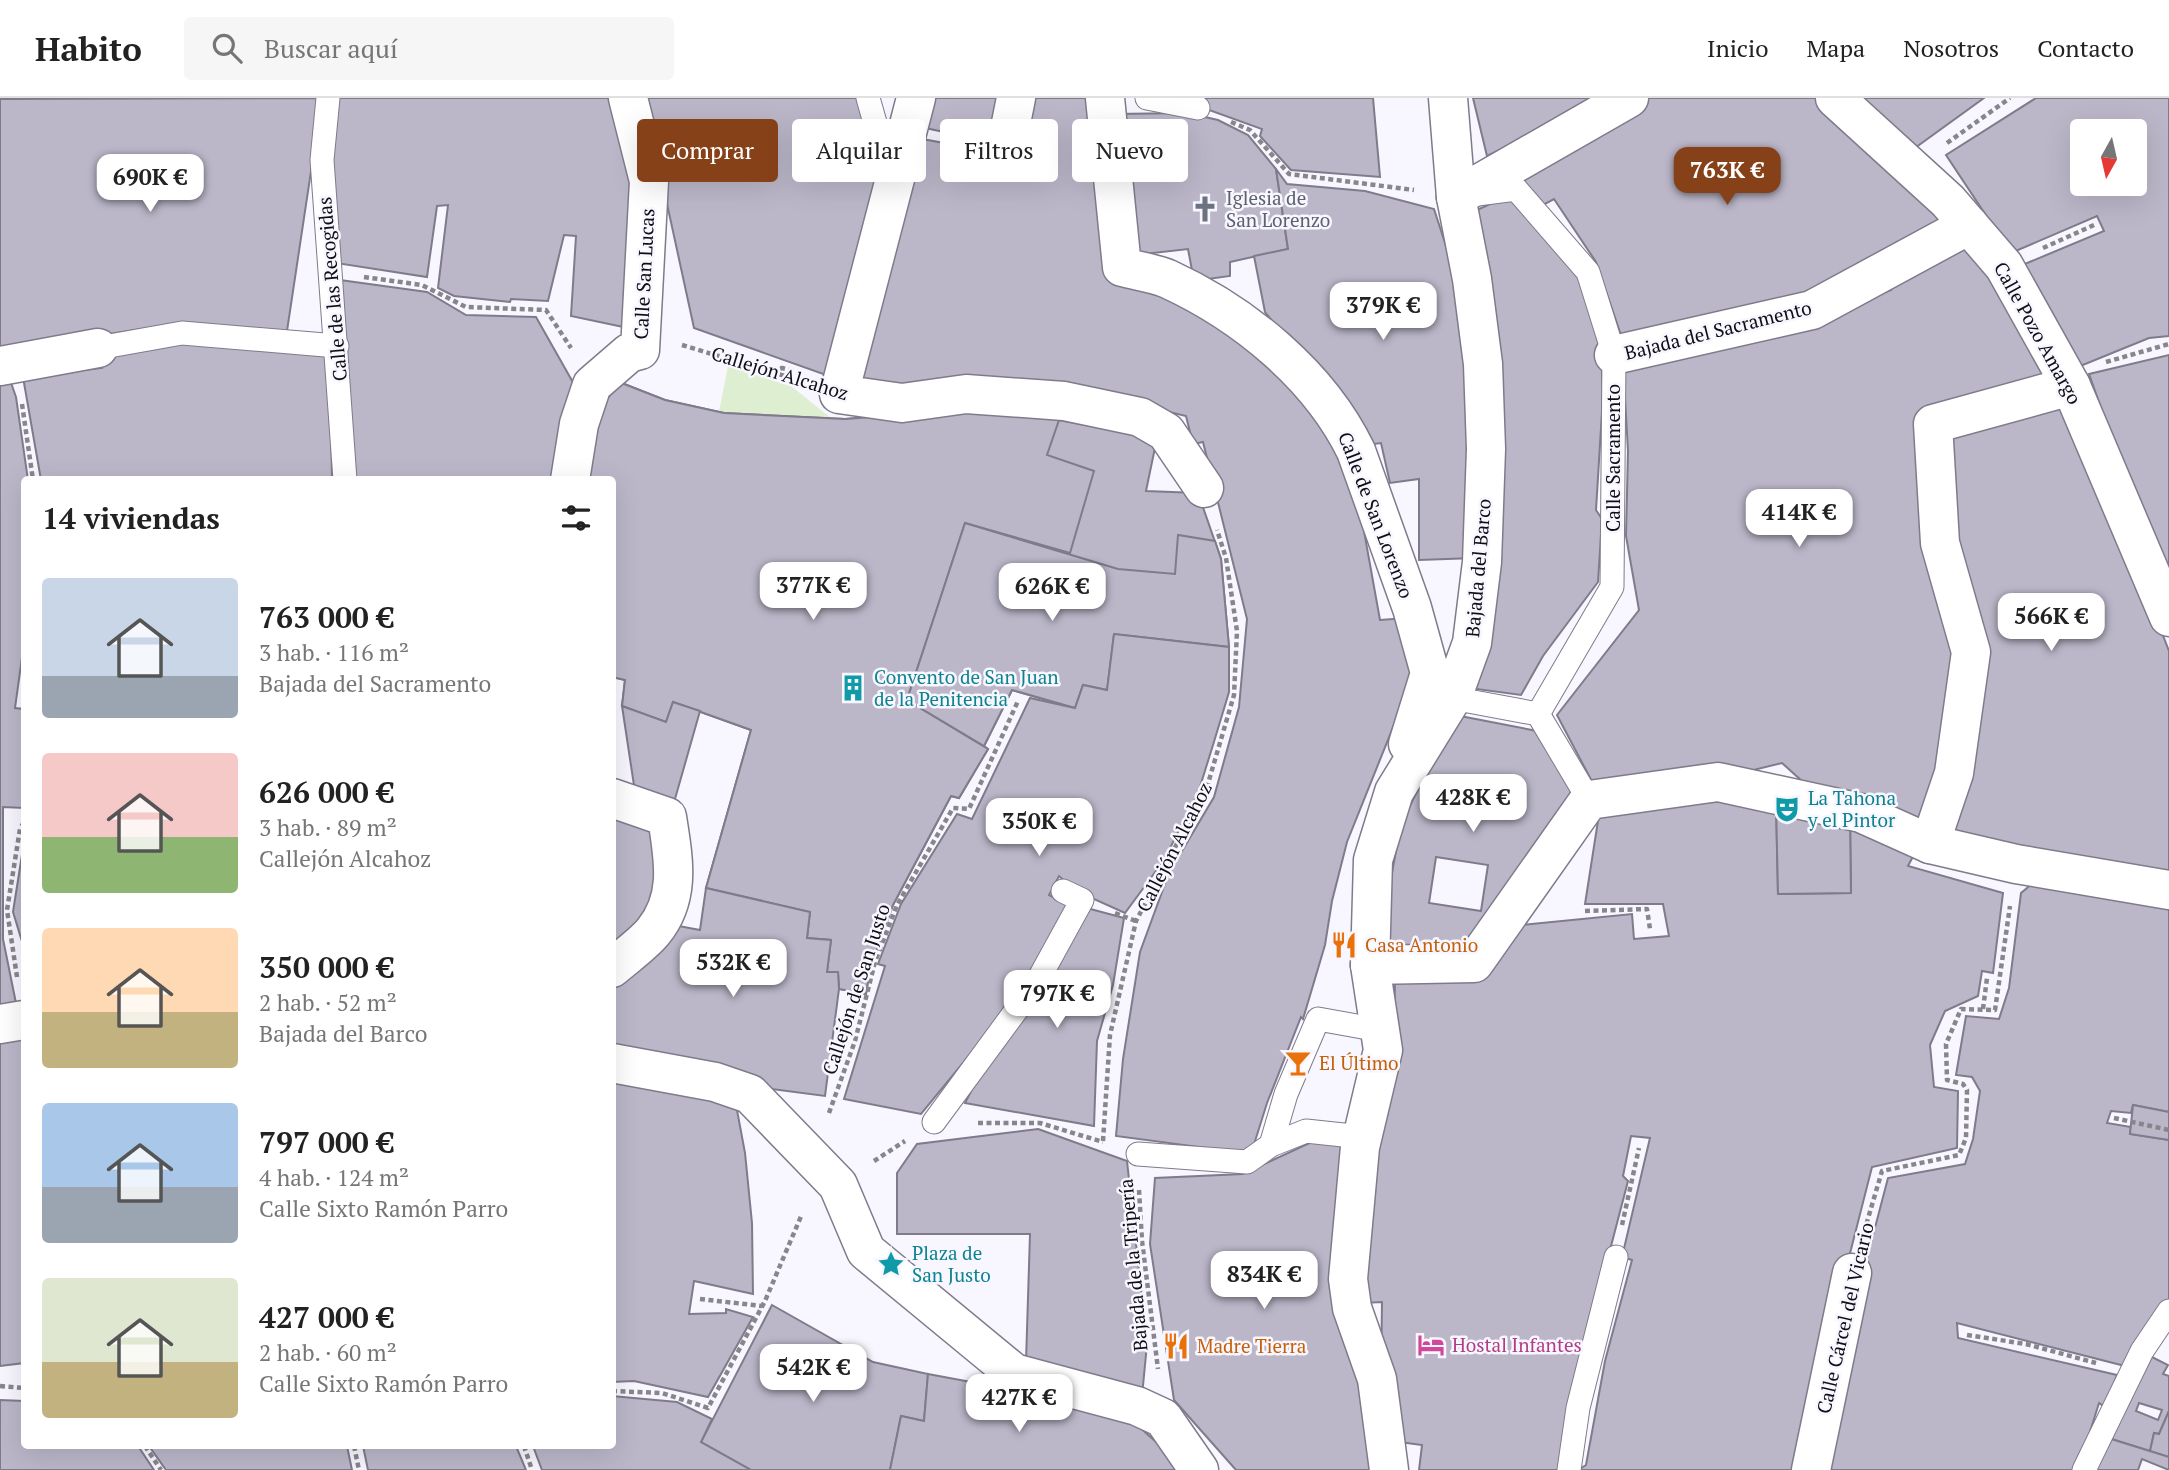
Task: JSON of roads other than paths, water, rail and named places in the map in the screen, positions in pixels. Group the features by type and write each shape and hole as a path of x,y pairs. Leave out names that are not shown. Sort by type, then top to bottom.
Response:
{"street":[{"name":"Calle San Lucas","path":"571,476 579,424 592,385 629,353 640,350 649,181 628,98"},
{"path":"893,185 916,98"},
{"path":"1012,119 1016,98"},
{"name":"Calle de San Lorenzo","path":"1105,98 1122,267 1167,278 1240,321 1299,371 1343,426 1356,451 1412,608 1430,673 1394,792"},
{"name":"Bajada del Barco","path":"1389,1470 1377,1379 1352,1308 1348,1279 1363,1138 1383,1050 1370,965 1373,860 1394,792 1452,698 1472,643 1482,562 1486,449 1483,364 1472,279 1456,197 1448,98"},
{"path":"1456,197 1629,98"},
{"name":"Calle Pozo Amargo","path":"1835,98 1948,201 2004,266 2067,380 2169,617"},
{"name":"Callejón Alcahoz","path":"893,185 839,394 902,403 966,394 1065,401 1140,417 1166,432 1204,488"},
{"name":"Bajada del Sacramento","path":"1614,355 1812,310 1969,225"},
{"path":"8,365 99,348"},
{"path":"1930,844 1954,773 1971,652 1940,543 1933,424 2067,380"},
{"path":"1370,965 1474,963 1589,800 1718,782 1861,813 1930,844 2016,864 2169,890"},
{"path":"616,799 667,817 676,871 665,915 652,933 616,964"},
{"path":"0,1024 21,1020"},
{"path":"616,1064 715,1082 750,1094 824,1170 866,1251 1014,1373 1137,1406 1163,1418 1199,1470"},
{"name":"Calle Cárcel del Vicario","path":"1811,1470 1852,1273"}],"lane":[{"name":"Calle de las Recogidas","path":"328,98 322,160 345,476"},
{"path":"868,98 893,185"},
{"path":"1147,98 1198,108"},
{"name":"Calle Sacramento","path":"1456,197 1516,189 1587,272 1614,355 1612,587 1538,714"},
{"path":"99,348 182,333 337,346"},
{"path":"1452,698 1538,714 1589,800"},
{"path":"933,1122 1037,982 1082,900 1063,891"},
{"path":"1271,1145 1286,1094 1318,1019 1379,1030"},
{"path":"1138,1154 1247,1162 1271,1145 1306,1131 1363,1138"},
{"path":"1569,1470 1578,1408 1616,1256"},
{"path":"2084,1470 2142,1351 2169,1311"}],"place":[{"name":"Iglesia de San Lorenzo","path":"1205,209"},
{"name":"Convento de San Juan de la Penitencia","path":"853,688"},
{"name":"La Tahona y el Pintor","path":"1787,809"},
{"name":"Casa Antonio","path":"1344,945"},
{"name":"El Último","path":"1298,1063"},
{"name":"Plaza de San Justo","path":"891,1264"},
{"name":"Hostal Infantes","path":"1431,1345"},
{"name":"Madre Tierra","path":"1176,1346"}]}
